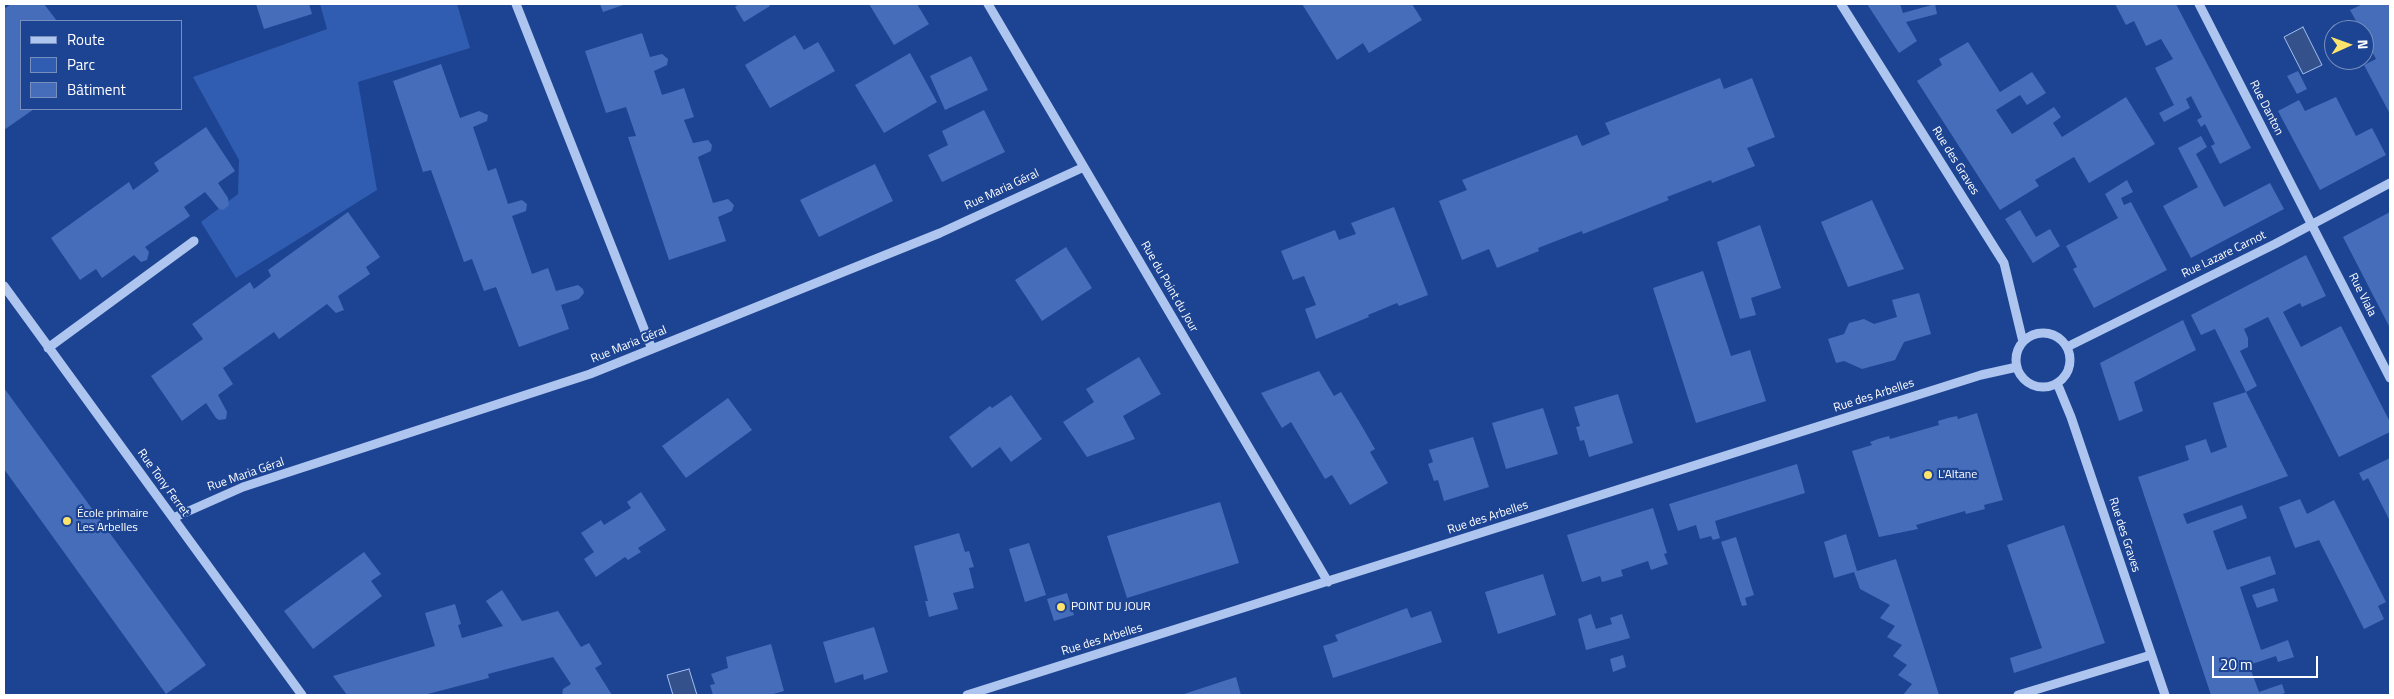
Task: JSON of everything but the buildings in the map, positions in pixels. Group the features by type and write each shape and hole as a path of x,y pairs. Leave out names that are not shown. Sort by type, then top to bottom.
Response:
{"street":[{"path":"516,4 652,349"},
{"name":"Rue du Point du Jour","path":"988,4 1328,582"},
{"name":"Rue des Graves","path":"1841,4 2004,263 2023,342"},
{"name":"Rue Danton","path":"2199,4 2311,224"},
{"name":"Rue Maria Géral","path":"173,518 244,487 590,374 940,233 1084,167"},
{"name":"Rue Lazare Carnot","path":"2067,347 2390,183"},
{"name":"Rue Viala","path":"2311,224 2390,378"},
{"path":"48,348 194,241"},
{"name":"Rue Tony Ferret","path":"4,286 302,695"},
{"path":"2038,333 2047,333 2062,340 2067,347 2070,355 2068,371 2057,384 2041,387 2033,385 2021,374 2017,367 2016,358 2023,342 2038,333"},
{"name":"Rue des Arbelles","path":"967,695 1981,375 2017,367"},
{"name":"Rue des Graves","path":"2057,384 2071,417 2165,695"},
{"path":"2018,695 2151,655"}],"green space":[{"path":"320,4 457,4 470,48 358,82 377,190 236,278 201,222 238,194 239,160 193,77 327,29"}],"shaded area":[{"path":"2303,27 2322,65 2303,74 2284,37"},
{"path":"689,669 697,695 673,695 667,675"}],"place":[{"name":"L'Altane","path":"1928,475"},
{"name":"École primaire Les Arbelles","path":"67,521"},
{"name":"POINT DU JOUR","path":"1061,607"}]}
